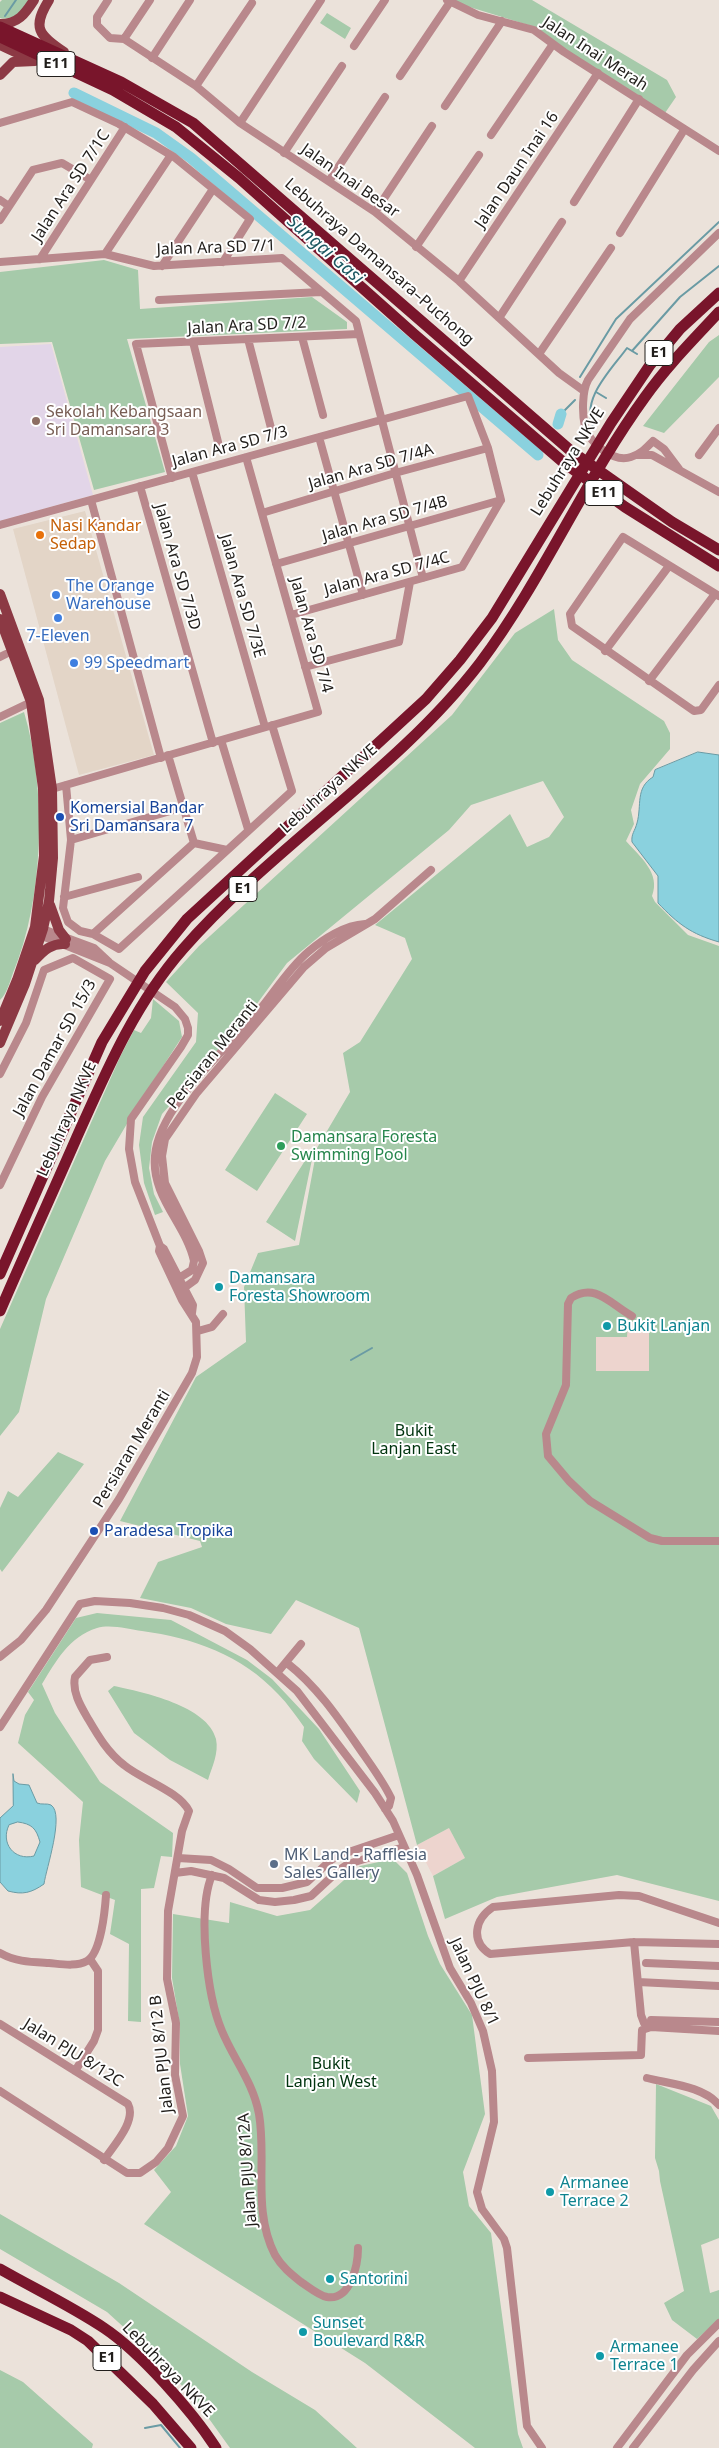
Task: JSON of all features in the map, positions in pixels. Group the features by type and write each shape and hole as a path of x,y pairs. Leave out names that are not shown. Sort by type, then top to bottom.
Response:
{"highway":[{"name":"Lebuhraya Damansara–Puchong","path":"0,25 79,62 175,111 212,136 422,323 571,451 672,522 719,550"},
{"name":"E11","path":"0,37 113,90"},
{"path":"35,62 113,90"},
{"name":"Lebuhraya Damansara–Puchong","path":"113,90 157,114 209,151 414,334 589,483 625,508 719,566"},
{"name":"Lebuhraya NKVE","path":"0,1274 102,1042 145,971 187,919 426,699 460,660 492,618 611,423 662,350 719,293"},
{"name":"Lebuhraya NKVE","path":"0,1310 115,1052 160,978 211,919 398,749 457,690 480,663 506,624 621,432 670,364 719,312"},
{"name":"Lebuhraya NKVE","path":"0,2268 106,2329 128,2348 198,2422 216,2448"},
{"name":"E1","path":"0,2297 71,2330 88,2341 153,2404 191,2448"}],"main road":[{"path":"0,25 20,19 34,0"},
{"path":"49,0 40,15 40,31 55,46 79,62"},
{"path":"0,45 35,62"},
{"path":"0,75 13,62 35,62"},
{"path":"0,594 39,700 52,789 53,858 49,901 0,1021"},
{"path":"0,619 30,702 43,788 44,856 38,931 32,965 0,1043"},
{"path":"32,965 48,948 66,941 59,930 49,901"},
{"path":"0,1010 9,999"}],"street":[{"name":"Jalan Inai Besar","path":"108,0 97,17 97,25 110,38 124,40 196,86 240,122 374,212 459,281 539,354 584,391"},
{"path":"124,40 150,0"},
{"path":"152,58 190,0"},
{"path":"240,122 321,0"},
{"path":"354,46 386,0"},
{"path":"400,76 448,1"},
{"name":"Jalan Inai Merah","path":"448,1 467,10 534,30 684,130 719,151"},
{"path":"196,86 252,3"},
{"path":"445,106 502,21"},
{"path":"490,135 553,44"},
{"path":"284,153 342,66"},
{"name":"Jalan Daun Inai 16","path":"459,281 598,73"},
{"path":"329,181 385,97"},
{"path":"574,202 639,99"},
{"path":"0,123 72,102 125,128 171,155 250,219 223,262"},
{"path":"374,212 432,126"},
{"name":"Jalan Ara SD 7/1C","path":"40,259 125,128"},
{"path":"620,233 684,130"},
{"path":"416,247 479,154"},
{"path":"105,254 171,155"},
{"path":"0,220 33,170 62,162 91,180"},
{"path":"162,266 213,189"},
{"path":"0,200 9,206"},
{"path":"499,318 562,222"},
{"path":"679,468 659,445 653,441 638,454 626,458 617,457 595,442 585,426 584,391 588,380 630,319 719,233"},
{"path":"539,354 611,248"},
{"name":"Jalan Ara SD 7/1","path":"0,262 105,254 154,266 282,258 356,321 423,578"},
{"path":"159,300 321,292"},
{"name":"Jalan Ara SD 7/2","path":"172,478 136,344 359,334"},
{"path":"302,337 323,415"},
{"path":"248,339 271,428"},
{"path":"193,342 218,442"},
{"name":"Jalan Ara SD 7/3","path":"0,525 468,396 488,448"},
{"path":"699,455 719,428"},
{"path":"319,437 364,595"},
{"path":"652,455 659,445"},
{"path":"488,448 501,500"},
{"name":"Jalan Ara SD 7/4A","path":"262,513 395,473 488,448"},
{"path":"638,454 652,455 679,468 719,492"},
{"name":"Jalan Ara SD 7/4","path":"52,789 318,712 246,457"},
{"name":"Jalan Ara SD 7/3E","path":"192,472 269,726 292,791 248,829"},
{"name":"Jalan Ara SD 7/3D","path":"140,486 213,742"},
{"path":"91,500 165,756 184,806 194,843"},
{"name":"Jalan Ara SD 7/4B","path":"276,564 501,500"},
{"name":"Jalan Ara SD 7/4C","path":"290,615 462,567 501,500"},
{"path":"649,681 717,595 623,537 570,614 570,622 605,651 649,681 697,711 719,685"},
{"path":"605,651 669,566"},
{"path":"306,667 399,642 410,582"},
{"path":"0,717 30,702"},
{"path":"66,785 70,840 63,908 68,922 80,931 93,934 119,949 248,829 221,740"},
{"path":"70,840 184,806"},
{"path":"194,843 227,850"},
{"path":"93,934 194,843"},
{"name":"Persiaran Meranti","path":"181,1283 192,1270 194,1261 159,1189 154,1165 157,1140 163,1126 190,1088 233,1045 304,967 326,948 375,919 431,870"},
{"path":"64,897 138,876"},
{"name":"Persiaran Meranti","path":"38,931 66,941 110,963 164,1000 183,1015 187,1023 188,1035 172,1062 131,1119 129,1149 135,1182 160,1246 164,1249 193,1305 192,1313"},
{"name":"Jalan Damar SD 15/3","path":"0,1074 26,1023 44,970 73,958 110,979 42,1097 0,1185"},
{"path":"0,1030 11,1019"},
{"name":"Persiaran Meranti","path":"181,1283 196,1280 203,1263 199,1251 165,1183 163,1148 168,1134 233,1045"},
{"name":"Persiaran Meranti","path":"0,1657 21,1640 46,1610 119,1499 192,1373 197,1357 198,1331 192,1313 182,1300 158,1251 160,1246"},
{"path":"168,1270 181,1283 182,1300"},
{"path":"632,1316 599,1293 585,1292 571,1298 568,1304 566,1385 546,1434 548,1456 569,1481 590,1501 650,1538 662,1541 719,1541"},
{"path":"198,1331 212,1327 222,1314"},
{"name":"Jalan PJU 8/1","path":"0,1727 76,1611 85,1602 130,1603 189,1614 225,1631 277,1673 313,1708 362,1774 385,1809 399,1835 417,1875 450,1968 471,2003 483,2031 488,2050 494,2092 494,2122 477,2192 482,2209 504,2239 507,2248 527,2426 542,2448"},
{"path":"277,1673 301,1644"},
{"name":"Jalan PJU 8/12 B","path":"0,2091 104,2160 127,2173 134,2174 144,2171 156,2162 168,2148 184,2116 175,2068 176,2023 167,1979 168,1911 182,1831 188,1816 186,1806 167,1792 139,1776 114,1757 97,1734 75,1691 74,1677 83,1665 90,1660 107,1657"},
{"path":"287,1663 300,1673 322,1696 372,1766 391,1798 389,1806 385,1809"},
{"path":"178,1858 211,1860 229,1869 257,1888 269,1890 307,1882 331,1860 399,1835"},
{"path":"175,1873 191,1871 224,1878 259,1900 275,1902 304,1899 320,1889 339,1870 348,1864 404,1847"},
{"path":"224,1878 229,1869"},
{"name":"Jalan PJU 8/12A","path":"212,1875 206,1895 205,1912 208,1967 217,2018 252,2087 259,2114 262,2212 266,2232 275,2254 286,2270 310,2288 327,2297 337,2295 348,2286 355,2272 358,2248"},
{"path":"0,1953 14,1960 74,1965 90,1958 100,1937 106,1895"},
{"path":"719,1923 639,1896 619,1895 494,1907 482,1917 476,1932 478,1943 490,1954 634,1942 719,1944"},
{"path":"634,1942 642,2020 651,2023 719,2031"},
{"path":"74,2071 94,2041 98,2030 98,1971 90,1958"},
{"path":"646,1963 719,1966"},
{"path":"638,1982 719,1986"},
{"path":"528,2058 641,2055 642,2030 651,2023 719,2022"},
{"name":"Jalan PJU 8/12C","path":"0,2024 125,2102 130,2108 129,2121 104,2160"},
{"path":"647,2078 693,2090 718,2101"},
{"path":"617,2448 687,2355 719,2323"},
{"path":"633,2448 693,2370 719,2341"}],"shaded area":[{"name":"Sekolah Kebangsaan Sri Damansara 3","path":"51,344 93,495 0,521 0,347"},
{"path":"85,511 154,755 79,775 13,529"},
{"path":"627,1322 649,1322 649,1371 596,1371 596,1337 627,1337"},
{"path":"449,1828 465,1858 433,1876 417,1845"}],"green space":[{"path":"2,0 31,0 14,17 5,19 0,18 0,2"},
{"path":"455,0 532,0 667,80 676,97 665,113 558,45 538,28 463,5"},
{"path":"327,13 351,28 345,39 320,23"},
{"path":"104,260 138,270 140,309 312,297 347,322 347,329 127,339 165,472 94,490 52,342 0,344 0,272"},
{"path":"719,335 719,377 664,433 643,426 709,342"},
{"name":"Bukit Lanjan East","path":"554,609 558,640 572,660 664,721 670,733 670,749 640,784 631,810 634,824 626,841 648,866 654,880 652,896 655,902 688,935 719,946 719,1901 617,1875 497,1897 445,1919 433,1876 465,1858 449,1828 417,1845 359,1628 296,1600 271,1634 226,1624 191,1608 140,1598 158,1562 202,1547 200,1541 120,1521 196,1377 246,1342 244,1287 258,1253 299,1245 317,1148 350,1092 343,1053 360,1042 412,959 405,938 375,925 510,814 527,847 549,837 564,817 543,781 471,805 449,830 287,963 242,1024 162,1114 152,1142 149,1168 154,1194 163,1212 155,1215 144,1183 139,1145 143,1117 196,1042 198,1013 166,982 199,946 452,715 515,633","holes":["628,1322 649,1322 649,1371 596,1371 596,1337 627,1337"]},
{"path":"24,712 36,775 39,809 39,844 31,912 23,944 8,988 0,1000 0,723"},
{"path":"153,999 179,1021 182,1037 141,1100 105,1161 46,1299 19,1412 0,1436 0,1329 120,1057 134,1030 141,1033 151,1018"},
{"path":"275,1093 307,1114 257,1191 225,1170"},
{"path":"315,1145 295,1241 266,1222"},
{"path":"58,1452 84,1464 2,1572 0,1569 0,1508 8,1491 18,1497"},
{"path":"97,1613 171,1620 247,1660 272,1679 319,1729 360,1791 357,1803 314,1759 302,1741 304,1727 278,1694 249,1669 216,1650 161,1634 125,1628 102,1627 79,1637 64,1651 42,1684 55,1713 100,1782 173,1833 172,1857 161,1856 154,1888 141,1889 141,2022 128,2021 129,1944 110,1934 115,1900 81,1887 79,1840 83,1802 18,1743 25,1715 34,1700 28,1692 76,1618"},
{"path":"114,1686 173,1702 188,1709 211,1727 216,1739 217,1749 208,1780 170,1760 134,1733 108,1691"},
{"name":"Bukit Lanjan West","path":"393,1859 407,1873 428,1936 440,1964 472,2015 485,2114 463,2172 469,2206 491,2233 518,2434 523,2448 475,2448 365,2363 144,2224 171,2192 154,2170 176,2146 188,2116 180,2064 180,2026 172,1978 173,1914 229,1923 230,1902 277,1916 310,1910 360,1866"},
{"path":"656,2084 711,2106 719,2120 719,2238 701,2245 710,2293 719,2290 719,2319 697,2339 672,2320 664,2303 684,2291 655,2158"},
{"path":"0,2214 119,2283 252,2372 315,2410 357,2448 230,2448 197,2402 150,2351 107,2312 0,2249"},
{"path":"0,2370 23,2382 93,2444 92,2448 0,2448"}],"water":[{"path":"698,752 719,755 719,942 686,927 672,917 658,903 658,876 632,842 641,792 647,781 653,777 655,770"},
{"path":"13,1774 14,1781 19,1784 29,1785 37,1803 51,1805 55,1810 56,1819 54,1842 44,1884 27,1892 18,1893 8,1891 0,1882 0,1818 13,1806","holes":["18,1822 35,1830 40,1842 34,1856 20,1856 8,1844 6,1838 9,1825"]}],"waterway":[{"path":"5,16 16,0"},
{"name":"Sungai Gasi","path":"74,93 156,133 191,158 538,455"},
{"name":"Sungai Gasi","path":"580,377 616,319 719,222"},
{"path":"632,351 680,297 719,266"},
{"path":"594,428 590,417 591,407 599,385 627,348 637,354"},
{"path":"596,392 606,398"},
{"name":"Sungai Gasi","path":"561,414 575,400"},
{"name":"Sungai Gasi","path":"558,424 561,414"},
{"path":"351,1360 372,1348"},
{"path":"145,2428 161,2425 180,2448"}],"place":[{"name":"Sekolah Kebangsaan Sri Damansara 3","path":"36,421"},
{"name":"Nasi Kandar Sedap","path":"40,535"},
{"name":"The Orange Warehouse","path":"56,595"},
{"name":"7-Eleven","path":"58,618"},
{"name":"99 Speedmart","path":"74,663"},
{"name":"Komersial Bandar Sri Damansara 7","path":"60,817"},
{"name":"Damansara Foresta Swimming Pool","path":"281,1146"},
{"name":"Damansara Foresta Showroom","path":"219,1287"},
{"name":"Bukit Lanjan","path":"607,1326"},
{"name":"Paradesa Tropika","path":"94,1531"},
{"name":"MK Land - Rafflesia Sales Gallery","path":"274,1864"},
{"name":"Armanee Terrace 2","path":"550,2192"},
{"name":"Santorini","path":"330,2279"},
{"name":"Sunset Boulevard R&R","path":"303,2332"},
{"name":"Armanee Terrace 1","path":"600,2356"}]}
